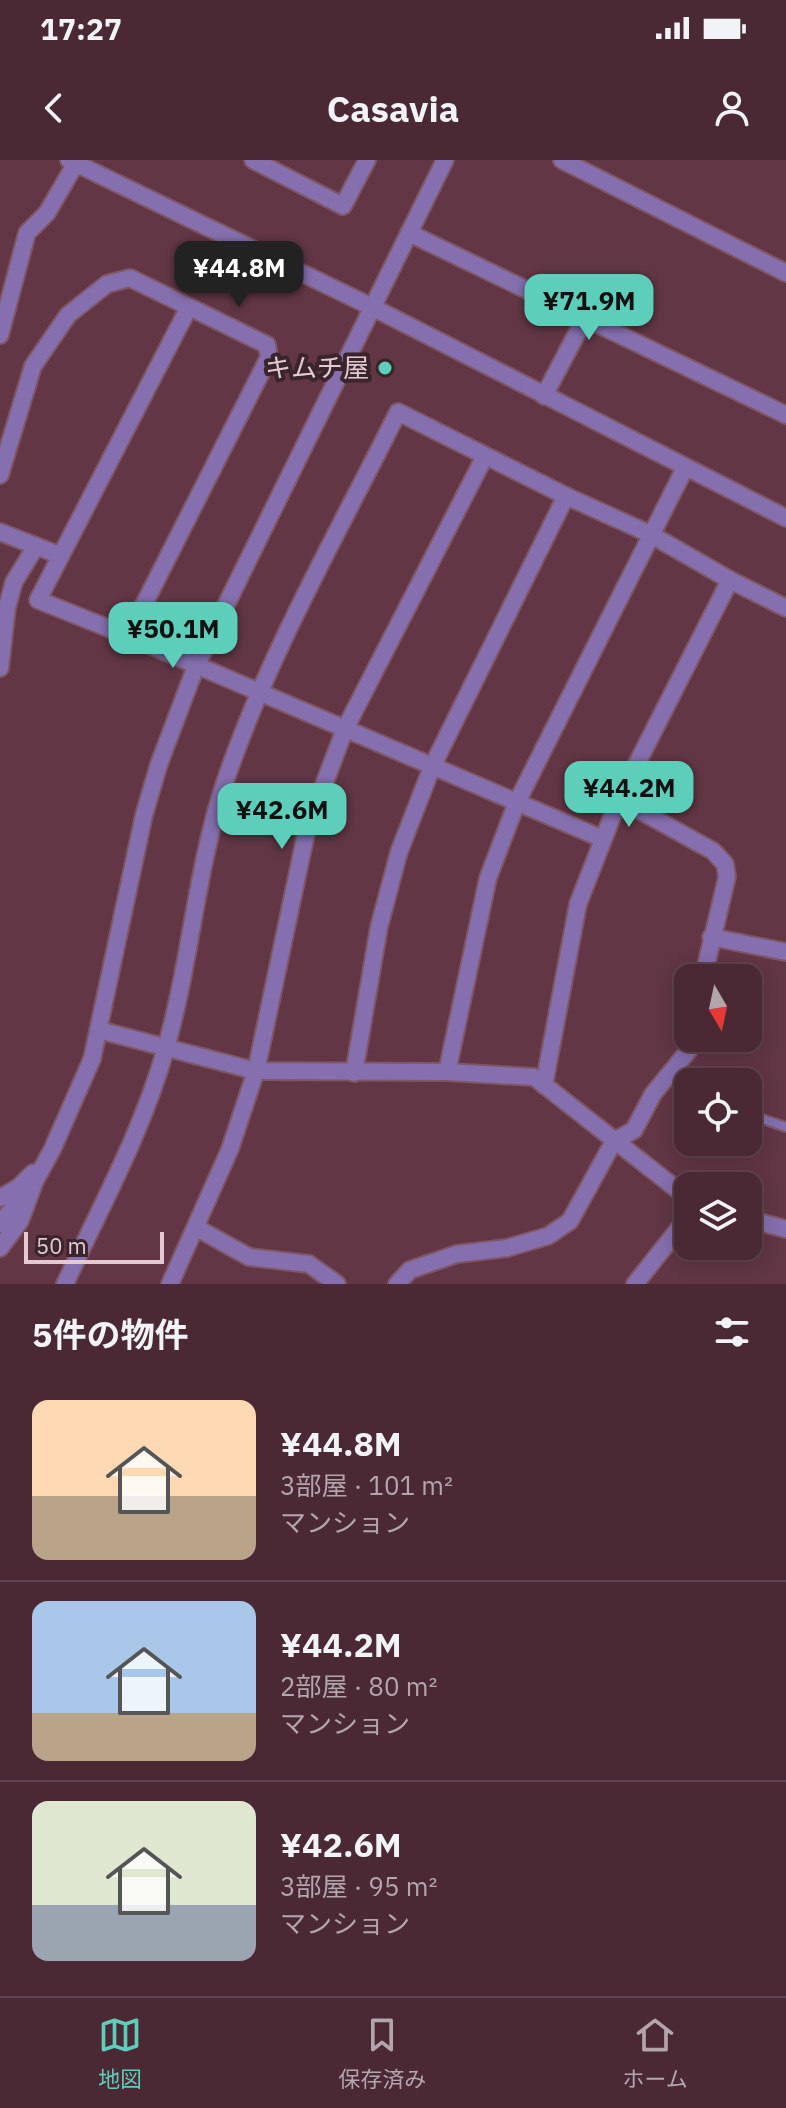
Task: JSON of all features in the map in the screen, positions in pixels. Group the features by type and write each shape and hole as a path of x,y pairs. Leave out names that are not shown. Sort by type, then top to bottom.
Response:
{"street":[{"path":"258,161 343,206 367,160"},
{"path":"0,1248 20,1221 36,1179 84,1080 99,1030 144,815 159,764 196,666 445,160"},
{"path":"562,160 786,273"},
{"path":"0,335 27,233 47,213 73,162 372,307 786,518"},
{"path":"409,233 786,415"},
{"path":"0,475 33,366 68,315 107,284 130,278 267,345 269,357 128,636"},
{"path":"189,307 38,600 603,839"},
{"path":"544,396 585,318"},
{"path":"65,1284 136,1130 166,1049 206,856 225,781 259,693 398,412 566,496 650,534 786,608"},
{"path":"170,1284 230,1149 256,1071 307,829 345,729 485,456"},
{"path":"447,1072 488,878 517,802 685,468"},
{"path":"354,1073 379,927 399,852 432,767 566,496"},
{"path":"0,532 59,555"},
{"path":"0,668 7,607 14,582 36,546"},
{"path":"544,1085 578,904 619,799 730,580"},
{"path":"619,799 713,851 725,864 727,877 706,964"},
{"path":"711,937 786,952"},
{"path":"99,1030 256,1071 447,1072 534,1077 674,1187"},
{"path":"397,1284 410,1270 457,1254 507,1248 548,1236 570,1221 614,1141 634,1130 653,1094 687,1052"},
{"path":"0,1198 19,1187 48,1158"},
{"path":"0,1224 36,1179"},
{"path":"762,1223 786,1229"},
{"path":"197,1228 249,1257 309,1264 337,1284"},
{"path":"635,1284 674,1235"}],"lane":[{"path":"762,1119 786,1127"}],"place":[{"name":"キムチ屋","path":"385,368"}]}
